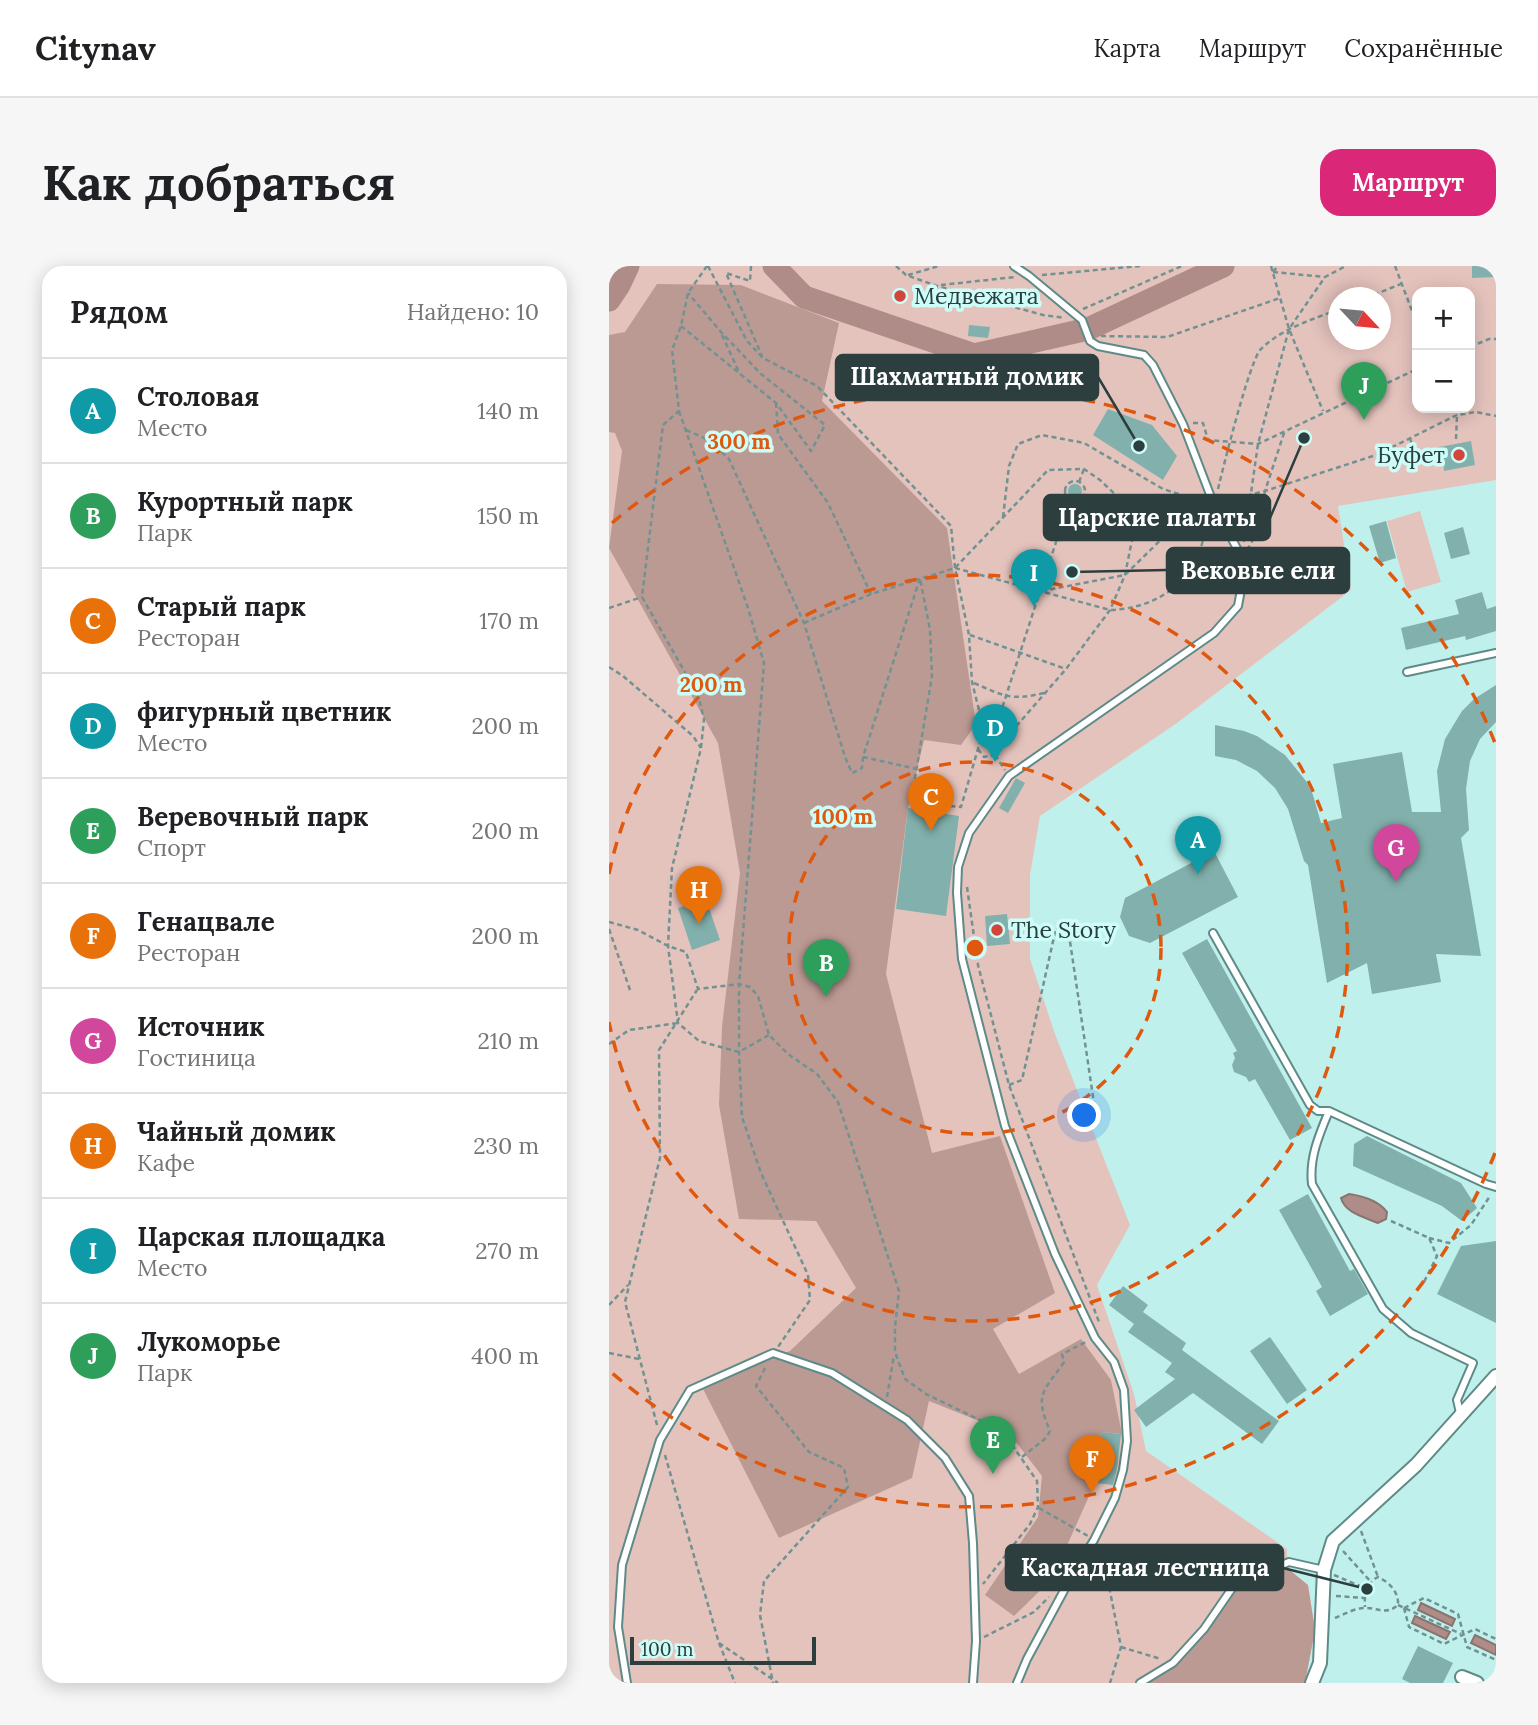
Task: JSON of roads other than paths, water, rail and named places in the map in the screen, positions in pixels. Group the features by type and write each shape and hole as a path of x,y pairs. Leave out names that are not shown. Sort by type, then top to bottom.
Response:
{"street":[{"path":"1312,1683 1319,1662 1333,1541 1416,1465 1496,1376"},
{"path":"1462,1677 1477,1683"}],"lane":[{"path":"1014,266 1082,320 1090,341 1098,346 1144,355 1153,365 1183,424 1214,505 1242,558 1244,573 1238,606 1214,633 1009,776 969,833 958,867 957,893 962,959 1006,1126 1055,1254 1095,1338 1114,1362 1124,1390 1127,1441 1115,1498 1033,1648 1017,1683"},
{"path":"1407,672 1496,653"},
{"path":"1213,933 1310,1105 1318,1111 1329,1111 1486,1184 1496,1186"},
{"path":"1329,1111 1315,1147 1310,1171 1312,1184 1383,1309 1411,1333 1473,1363 1457,1400 1461,1415"},
{"path":"627,1683 618,1627 622,1564 660,1440 690,1390 773,1353 832,1373 907,1420 945,1458 969,1496 976,1641 973,1683"},
{"path":"1140,1683 1173,1663 1204,1629 1235,1584 1289,1562 1329,1572"}],"waterway":[{"path":"609,300 628,266"},
{"path":"774,266 804,297 974,355 1088,329 1223,266"}],"place":[{"name":"Медвежата","path":"900,296"},
{"name":"Лукоморье","path":"1364,420"},
{"name":"Царские палаты","path":"1304,438"},
{"name":"Шахматный домик","path":"1139,446"},
{"name":"Буфет","path":"1459,455"},
{"name":"Вековые ели","path":"1072,572"},
{"name":"Царская площадка","path":"1034,607"},
{"name":"фигурный цветник","path":"995,762"},
{"name":"Старый парк","path":"931,831"},
{"name":"Столовая","path":"1198,874"},
{"name":"Источник","path":"1396,882"},
{"name":"Чайный домик","path":"699,924"},
{"name":"The Story","path":"997,930"},
{"name":"Курортный парк","path":"826,997"},
{"name":"Веревочный парк","path":"993,1474"},
{"name":"Генацвале","path":"1092,1493"},
{"name":"Каскадная лестница","path":"1367,1589"}]}
